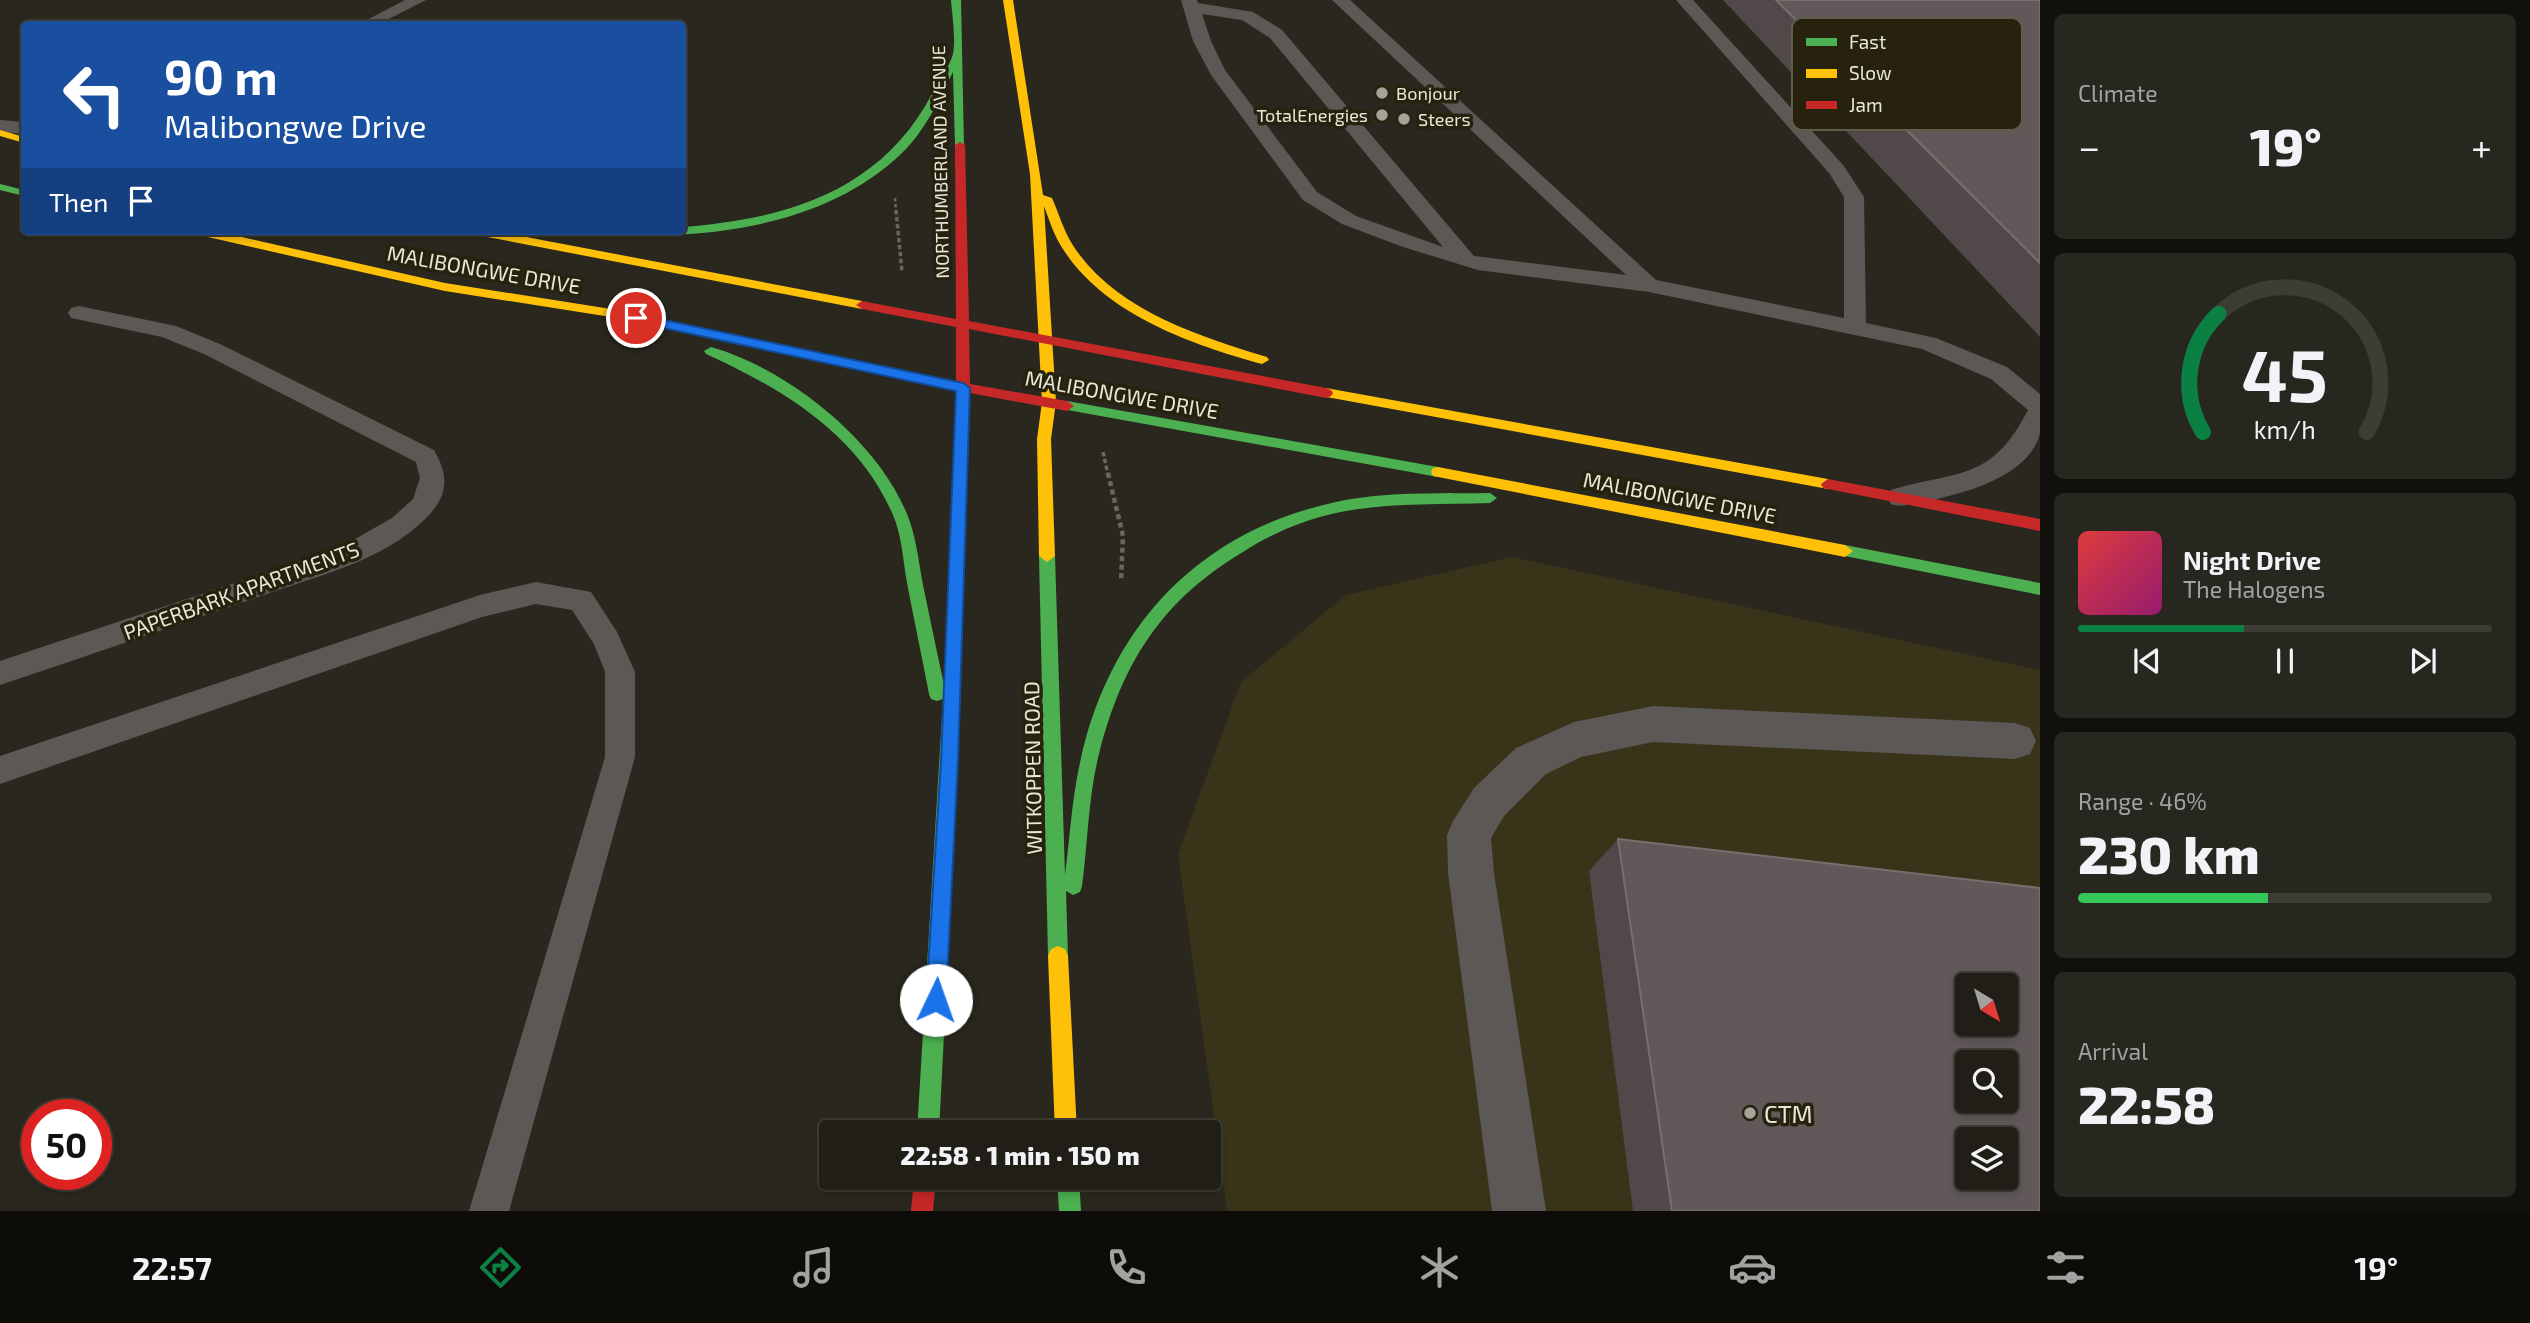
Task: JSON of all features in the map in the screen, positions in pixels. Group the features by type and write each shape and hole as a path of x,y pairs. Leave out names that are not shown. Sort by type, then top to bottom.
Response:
{"main road":[{"name":"NORTHUMBERLAND AVENUE","path":"956,0 959,49 960,323 963,388"},
{"path":"1009,0 1035,174 1047,341"},
{"path":"686,232 755,222 813,202 855,182 893,157 915,131 959,49"},
{"path":"0,133 21,139"},
{"path":"1035,174 1070,252 1100,282 1161,323 1200,342 1276,365"},
{"path":"0,187 21,191"},
{"name":"MALIBONGWE DRIVE","path":"217,235 445,287 611,313 963,388 1569,496 2040,589"},
{"name":"MALIBONGWE DRIVE","path":"498,235 1529,432 1900,497 2040,525"},
{"path":"611,313 743,362 801,396 834,424 886,483 901,517 911,558 949,761"},
{"name":"WITKOPPEN ROAD","path":"1047,341 1048,402 1044,439 1058,974 1065,1120"},
{"path":"1299,371 1422,401 1529,432"},
{"path":"929,1120 949,761 963,388"},
{"path":"1058,974 1081,839 1090,756 1113,684 1145,625 1174,591 1206,565 1273,528 1337,508 1394,501 1569,496"},
{"path":"922,1211 924,1190"},
{"path":"1069,1190 1070,1211"}],"street":[{"path":"1519,1211 1471,873 1469,835 1489,802 1531,761 1574,740 1653,724 2015,741"}],"lane":[{"path":"373,21 418,0"},
{"path":"1340,0 1649,285"},
{"path":"1684,0 1792,120"},
{"path":"1466,260 1276,34 1247,16 1190,4 1202,41 1217,71 1310,195 1349,220 1466,260 1649,285 1928,343 1999,373 2040,409 2027,434 2005,463 1973,481 1900,497"},
{"path":"0,126 21,128"},
{"path":"1801,130 1837,170 1854,197 1855,329"},
{"name":"PAPERBARK APARTMENTS","path":"0,673 307,569 369,543 415,514 428,497 433,480 433,469 425,456 212,349 168,331 79,313"},
{"path":"0,770 480,606 536,593 581,600 607,640 620,672 620,757 489,1211"}],"path":[{"path":"894,186 902,272"},
{"path":"1102,447 1123,536 1121,584 1128,589"}],"shaded area":[{"path":"1512,557 2040,670 2040,1211 1227,1211 1221,1167 1221,1120 1215,1120 1178,854 1241,682 1346,595"}],"building":[{"path":"1776,0 2040,0 2040,263 1906,130 2022,130 2022,18 1794,18"},
{"path":"1618,839 2040,888 2040,1211 1672,1211"}],"traffic: fast":[{"path":"956,0 960,145"},
{"path":"686,231 762,220 800,210 836,195 869,176 908,141 931,106 956,56"},
{"path":"0,187 21,192"},
{"path":"711,351 769,379 822,415 867,459 885,486 906,532 937,694"},
{"path":"1067,406 1438,472"},
{"path":"1073,886 1090,755 1112,686 1144,629 1164,604 1188,581 1248,541 1291,521 1325,510 1375,502 1490,498"},
{"path":"929,1120 949,761 958,527"},
{"path":"1845,551 2040,589"},
{"path":"1047,556 1058,956"},
{"path":"1069,1190 1070,1211"}],"traffic: slow":[{"path":"1008,0 1036,174 1049,402 1044,439 1047,556"},
{"path":"0,133 21,139"},
{"path":"1046,198 1071,252 1110,292 1183,333 1262,360"},
{"path":"217,235 445,287 611,313 673,326"},
{"path":"498,235 862,305"},
{"path":"1326,393 1828,484"},
{"path":"1438,472 1845,551"},
{"path":"1058,956 1065,1120"}],"traffic: jam":[{"path":"958,527 963,388 960,145"},
{"path":"862,305 1326,393"},
{"path":"673,326 923,380 1067,406"},
{"path":"1828,484 2040,525"},
{"path":"922,1211 924,1190"}],"place":[{"name":"Bonjour","path":"1382,93"},
{"name":"TotalEnergies","path":"1382,115"},
{"name":"Steers","path":"1404,119"},
{"name":"CTM","path":"1750,1113"}],"route":[{"path":"636,318 963,388 949,761 936,1000"}]}
